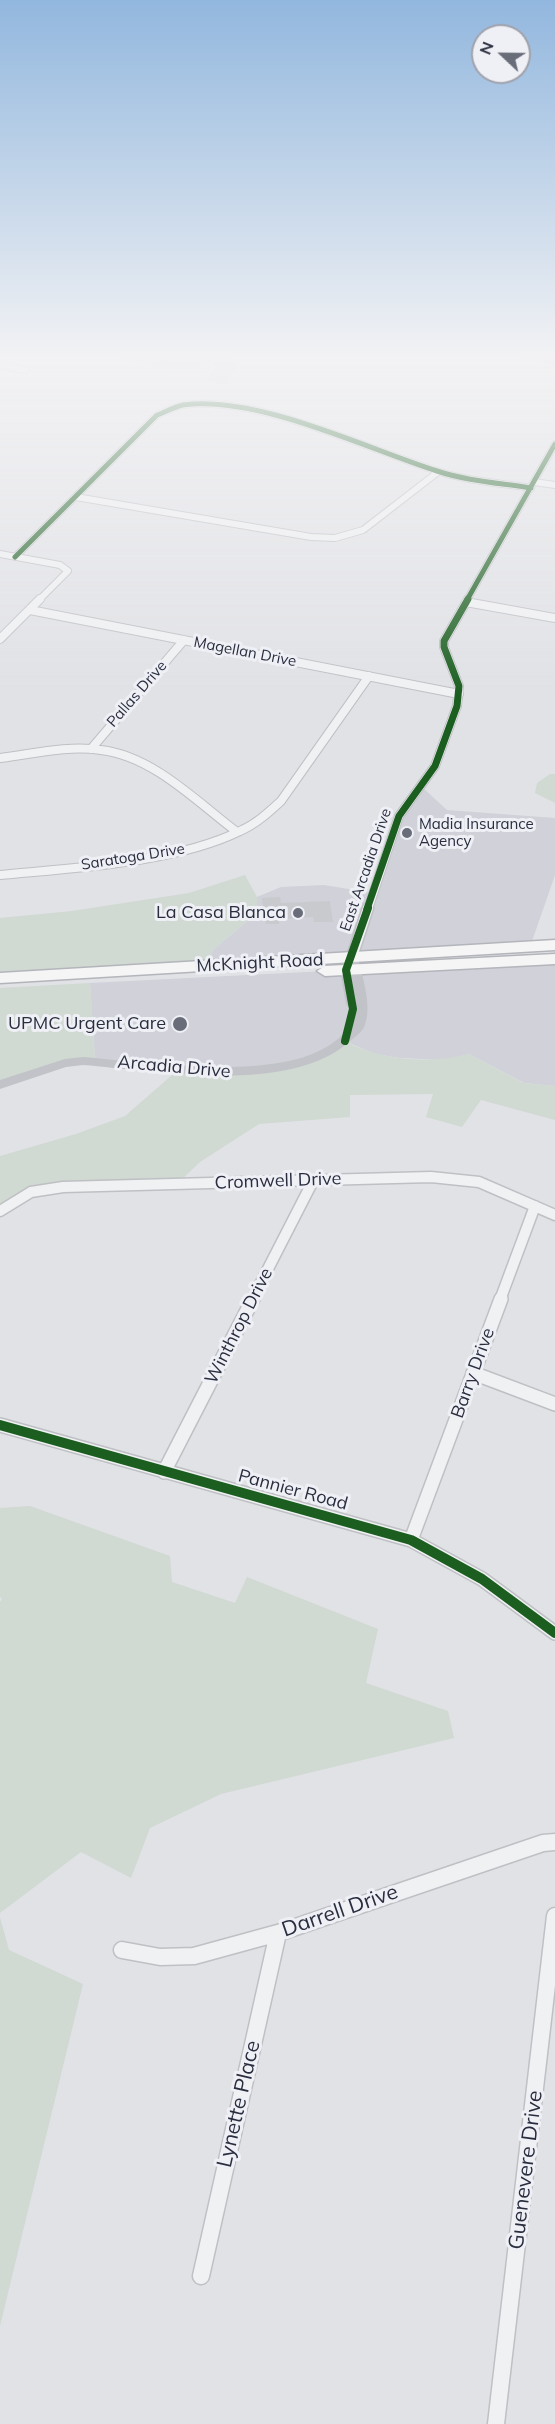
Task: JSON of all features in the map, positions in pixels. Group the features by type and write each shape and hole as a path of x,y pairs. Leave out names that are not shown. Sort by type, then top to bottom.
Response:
{"highway":[{"name":"McKnight Road","path":"0,987 351,966 555,945"},
{"name":"McKnight Road","path":"0,978 555,959"}],"street":[{"path":"15,557 104,469"},
{"path":"430,469 532,485 555,485"},
{"name":"East Arcadia Drive","path":"351,966 399,816 435,766 457,706 459,694 455,670 444,647 448,634 541,469"},
{"path":"76,497 311,537 335,538 363,530 438,472"},
{"path":"0,554 60,565 68,571 0,639"},
{"path":"466,602 555,618"},
{"name":"Magellan Drive","path":"30,610 459,694"},
{"name":"Pallas Drive","path":"91,749 184,640"},
{"name":"Saratoga Drive","path":"0,875 164,855 206,844 237,832 264,815 280,801 369,676"},
{"path":"0,758 91,749 115,752 138,760 237,832"},
{"name":"Arcadia Drive","path":"0,1084 65,1063 82,1061 210,1071 264,1070 315,1059 345,1041 358,1027 361,1016 361,996 351,966"},
{"name":"Cromwell Drive","path":"0,1211 31,1192 48,1189 431,1177 464,1179 494,1187 555,1215"},
{"name":"Winthrop Drive","path":"164,1472 313,1180"},
{"name":"Barry Drive","path":"411,1540 535,1206"},
{"path":"473,1373 555,1404"},
{"name":"Pannier Road","path":"0,1425 411,1540 482,1579 555,1633"},
{"name":"Darrell Drive","path":"122,1950 160,1957 194,1956 278,1933 543,1843 555,1842"},
{"name":"Guenevere Drive","path":"496,2424 552,1969 555,1916"},
{"name":"Lynette Place","path":"201,2276 278,1933"}],"shaded area":[{"path":"550,774 555,774 555,803 535,793 537,783"},
{"path":"421,786 447,810 555,818 555,875 530,947 203,966 214,949 257,913 257,897 281,887 324,885 373,893 399,816"},
{"path":"245,875 257,897 257,913 214,949 203,966 0,978 0,918 72,911 189,893"},
{"path":"555,959 555,1086 524,1083 469,1054 446,1060 400,1058 375,1054 345,1041 315,1059 232,1072 95,1060 90,983 346,970 352,1003 347,1035 355,1031 356,970"},
{"path":"90,983 95,1060 82,1061 0,1085 0,988"},
{"path":"345,1041 374,1053 406,1059 438,1059 469,1054 523,1083 555,1086 555,1120 481,1100 462,1127 426,1117 433,1094 350,1095 350,1117 259,1124 200,1162 177,1184 48,1189 0,1211 0,1156 76,1134 125,1116 179,1069 291,1065"},
{"path":"30,1506 170,1556 172,1582 235,1603 247,1577 378,1629 366,1683 448,1711 454,1738 221,1794 150,1828 131,1878 81,1852 0,1913 0,1602 2,1599 0,1597 0,1508"},
{"path":"0,1917 9,1950 83,1984 0,2326"}],"building":[{"name":"La Casa Blanca","path":"280,897 281,903 330,901 333,922 314,922 313,917 283,919 279,920 279,924 266,924 262,898"}],"cycle path":[{"path":"15,557 103,469"},
{"path":"431,469 471,479 531,488"},
{"path":"345,1041 353,1009 346,970 399,816 435,766 457,706 459,686 444,647 444,641 541,469"},
{"path":"0,1425 411,1540 482,1579 555,1633"}],"place":[{"name":"Madia Insurance Agency","path":"407,833"},
{"name":"La Casa Blanca","path":"298,913"},
{"name":"UPMC Urgent Care","path":"180,1024"}]}
